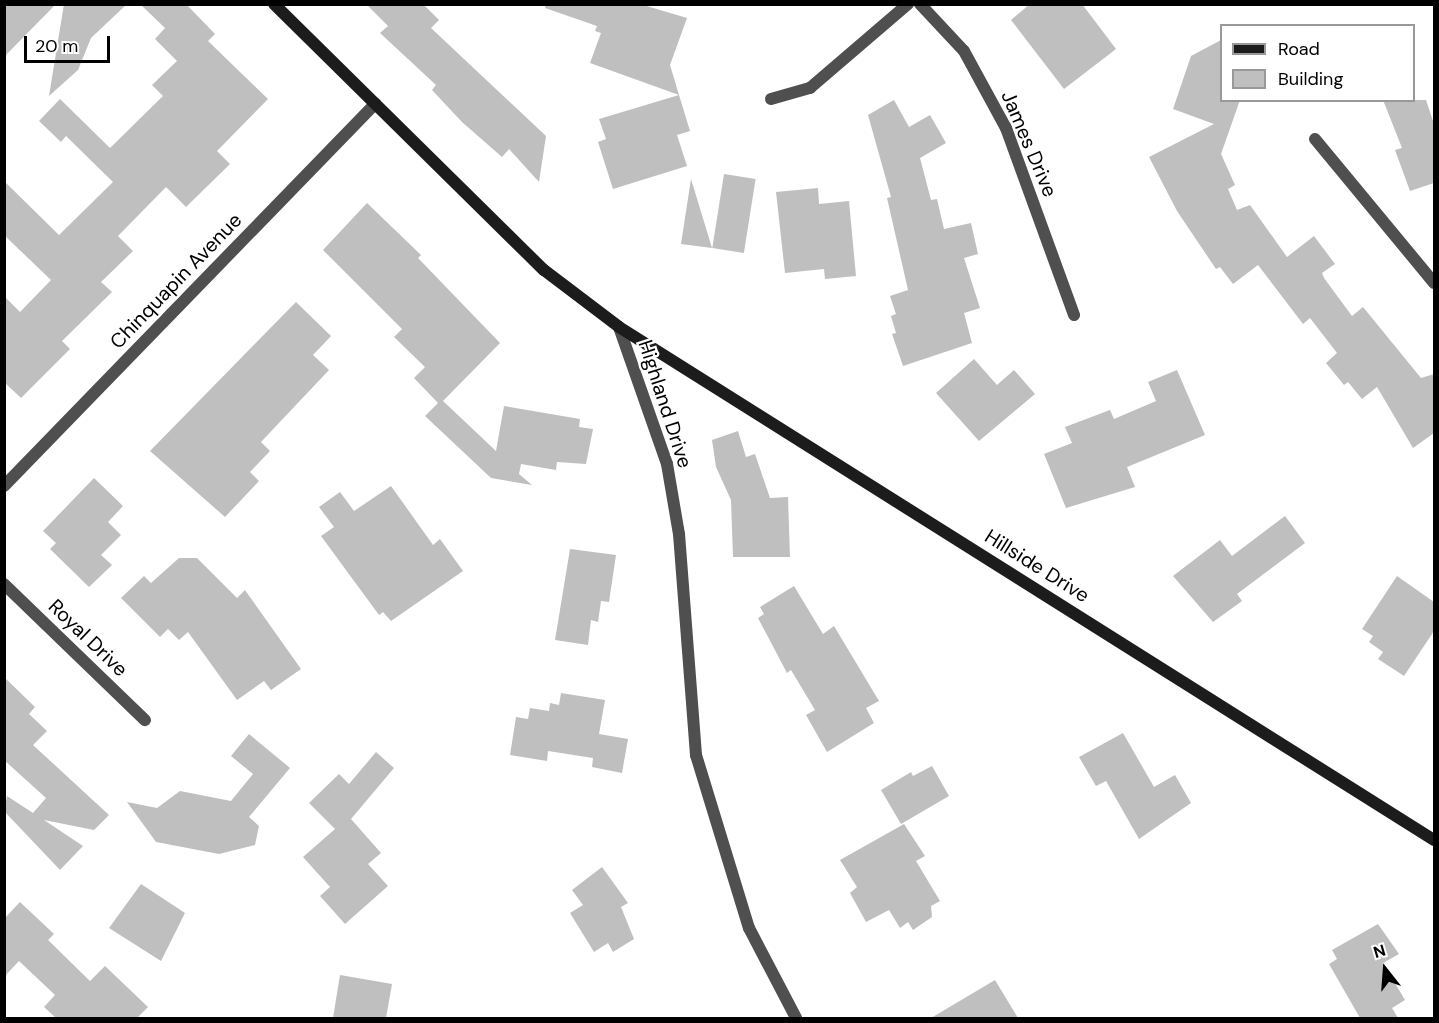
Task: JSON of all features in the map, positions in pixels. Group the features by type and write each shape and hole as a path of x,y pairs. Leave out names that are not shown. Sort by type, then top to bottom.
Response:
{"street":[{"name":"Highland Drive","path":"274,4 544,270 619,327 669,476 679,534 696,755 749,928 796,1018"},
{"path":"771,99 810,88 908,4"},
{"name":"James Drive","path":"920,4 964,51 1006,128 1074,315"},
{"name":"Chinquapin Avenue","path":"4,486 375,104"},
{"path":"1315,139 1434,284"},
{"name":"Hillside Drive","path":"619,327 1434,840"},
{"name":"Royal Drive","path":"4,584 145,720"}],"building":[{"path":"4,4 56,4 4,57"},
{"path":"64,4 127,4 91,38 78,70 49,96"},
{"path":"140,4 186,4 215,34 208,41 268,99 217,151 230,164 186,207 166,187 118,236 133,251 101,282 112,292 62,341 70,349 21,398 4,382 4,296 20,312 51,280 4,235 4,181 59,235 113,182 66,136 61,142 39,121 60,99 110,148 163,96 152,85 177,61 155,39 165,28"},
{"path":"366,4 423,4 439,20 431,28 546,136 539,182 509,149 502,157 462,122 432,90 436,85 380,33 388,26"},
{"path":"546,4 640,4 687,18 670,65 679,95 590,63 601,33 595,31 597,26 545,8"},
{"path":"1030,4 1082,4 1116,49 1064,89 1011,20"},
{"path":"1220,41 1220,102 1239,102 1221,154 1235,185 1228,189 1237,210 1250,205 1287,257 1314,236 1335,264 1322,273 1324,278 1352,316 1363,307 1421,378 1434,374 1434,433 1413,448 1377,387 1362,399 1348,382 1344,385 1326,363 1337,353 1310,318 1303,324 1258,265 1233,284 1220,267 1216,269 1177,211 1149,157 1214,124 1173,109 1191,56"},
{"path":"679,95 690,131 677,135 687,166 613,189 598,142 606,139 599,119"},
{"path":"894,100 909,127 930,115 946,143 920,158 931,200 937,199 944,229 971,223 978,254 964,258 980,308 964,313 972,343 903,366 892,334 896,333 891,316 896,314 890,296 908,290 887,198 891,197 868,115"},
{"path":"1426,100 1434,124 1434,183 1410,191 1395,150 1402,148 1384,102"},
{"path":"724,174 756,179 744,253 712,248"},
{"path":"691,179 712,248 681,244"},
{"path":"818,188 819,204 849,201 856,276 825,279 824,269 785,273 776,192"},
{"path":"367,203 421,255 418,258 500,343 443,401 496,451 504,406 580,419 579,427 593,429 586,464 557,462 556,470 521,464 519,474 532,485 491,478 425,416 438,403 414,378 425,367 394,337 402,329 323,250"},
{"path":"296,302 331,336 313,355 329,370 261,442 270,451 250,472 259,481 225,517 150,451"},
{"path":"974,359 997,385 1014,370 1035,394 979,441 936,393"},
{"path":"1177,370 1205,435 1127,467 1135,487 1066,508 1044,454 1072,443 1065,427 1110,410 1114,419 1156,401 1148,382"},
{"path":"738,431 746,457 755,454 770,498 788,497 790,557 733,557 731,500 716,467 712,440"},
{"path":"94,478 123,506 108,522 121,535 101,555 112,565 89,587 50,549 56,543 43,531"},
{"path":"391,486 433,545 440,539 463,571 391,621 383,612 379,615 321,536 334,527 319,507 340,492 354,511"},
{"path":"1285,516 1305,543 1237,594 1242,601 1213,622 1173,576 1220,540 1232,556"},
{"path":"570,549 616,555 609,602 601,601 598,622 591,620 588,645 555,640"},
{"path":"179,558 197,558 237,598 245,590 301,669 271,690 264,681 237,700 188,632 179,640 168,629 160,637 121,598 144,576 151,583"},
{"path":"1397,576 1434,602 1434,631 1404,676 1378,659 1383,652 1369,642 1373,636 1362,629"},
{"path":"794,586 823,634 834,626 879,701 866,708 874,723 827,752 806,715 815,710 791,670 787,673 758,618 764,614 760,607"},
{"path":"4,677 35,707 29,714 47,731 33,745 109,815 94,830 44,820 83,846 60,870 4,811 7,796 33,813 46,798 4,760"},
{"path":"561,693 605,700 599,734 628,739 622,773 592,767 593,758 548,751 547,761 510,755 516,717 528,719 530,708 549,711 550,703 559,705"},
{"path":"1123,733 1154,787 1175,775 1191,803 1139,839 1106,781 1096,786 1079,757"},
{"path":"249,734 290,768 249,817 259,826 255,845 219,854 156,842 127,802 157,808 180,791 231,801 253,774 231,756"},
{"path":"376,752 394,768 351,819 381,853 368,864 388,886 345,924 320,896 330,887 303,857 335,829 309,803 339,774 349,784"},
{"path":"932,766 949,796 901,824 881,790 911,772 913,776"},
{"path":"904,824 925,856 916,861 940,901 931,906 932,917 913,930 908,922 900,928 889,910 866,922 850,893 857,887 840,860"},
{"path":"602,867 628,903 621,907 634,939 613,952 608,943 594,952 570,913 583,905 572,890"},
{"path":"141,884 185,913 161,961 109,928"},
{"path":"20,902 54,934 48,940 90,981 105,966 148,1007 137,1018 56,1018 44,1007 55,995 19,961 4,977 4,919"},
{"path":"1378,924 1399,954 1383,963 1405,1000 1392,1008 1398,1018 1360,1018 1329,964 1337,959 1332,950"},
{"path":"340,975 392,984 386,1018 333,1018"},
{"path":"995,980 1018,1018 931,1018"}]}
